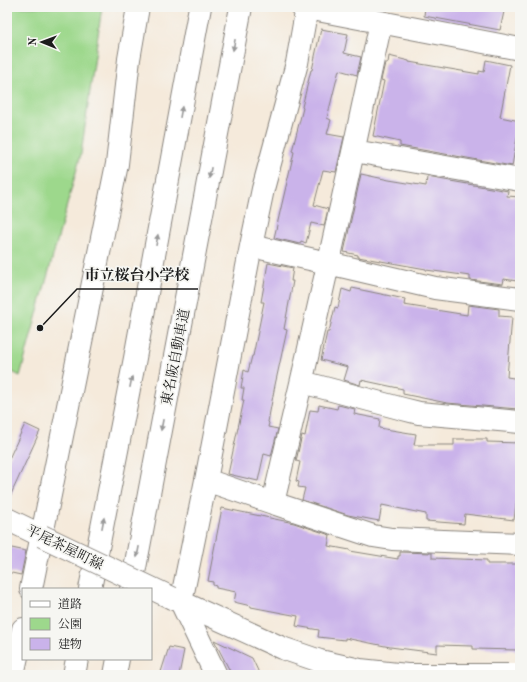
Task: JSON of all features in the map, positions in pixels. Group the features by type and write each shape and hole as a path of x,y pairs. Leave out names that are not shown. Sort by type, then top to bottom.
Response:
{"main road":[{"path":"31,588 117,164 129,60 138,7"},
{"path":"90,588 136,358 200,7"},
{"name":"東名阪自動車道","path":"131,588 241,7"},
{"path":"216,675 176,600 206,480 263,189 297,63 305,7 520,49"},
{"path":"273,503 354,151 381,22"},
{"path":"354,151 520,180"},
{"path":"251,246 435,288 520,300"},
{"path":"302,382 419,413 520,422"},
{"path":"206,480 373,536 392,539 520,544"},
{"name":"平尾茶屋町線","path":"7,519 151,588"},
{"name":"平尾茶屋町線","path":"152,589 282,648 320,661 360,670 407,675 520,675"},
{"path":"14,675 22,634"},
{"path":"74,675 77,660"},
{"path":"115,675 118,660"}],"green space":[{"path":"7,7 102,7 81,154 20,376 7,369"}],"building":[{"path":"425,7 505,7 500,30 424,16"},
{"path":"321,29 348,34 344,53 361,57 357,75 339,70 327,118 331,120 327,134 344,137 336,172 323,170 314,205 328,209 324,226 311,223 306,243 301,241 300,244 274,238 294,152 292,151"},
{"path":"389,56 409,62 479,74 479,71 484,72 486,60 510,65 500,117 520,121 512,166 400,146 400,142 373,136 384,81 381,80 385,63 388,63"},
{"path":"361,174 426,186 427,177 508,191 507,196 520,197 520,258 517,281 504,279 503,284 470,280 470,276 426,270 358,257 358,255 344,252"},
{"path":"268,263 293,268 291,281 293,281 284,329 287,330 268,422 268,427 278,429 271,456 264,454 258,481 228,474 244,400 242,400 244,388 241,388 244,370 248,372 253,356 264,302 261,302"},
{"path":"352,288 405,299 404,305 467,315 468,305 499,309 499,316 512,317 507,377 520,379 518,409 447,403 403,394 403,389 361,380 360,385 344,380 348,367 321,360 327,332 329,332 335,307 338,308 342,289 351,292"},
{"path":"319,405 337,409 338,405 355,409 354,414 380,419 379,428 416,434 414,445 454,445 454,439 487,439 487,442 520,443 520,481 514,520 465,514 464,524 426,521 426,514 382,505 379,521 348,515 302,500 305,488 298,487 299,482 296,481 300,462 296,461 302,435 305,436 310,410 318,411"},
{"path":"25,424 40,431 7,503 7,463"},
{"path":"222,508 294,523 330,535 328,546 350,551 398,559 400,552 432,553 432,558 487,560 487,564 518,564 518,650 473,649 473,646 437,645 437,653 390,647 345,638 345,640 318,637 319,630 296,626 298,616 251,607 234,602 236,592 216,588 216,586 213,585 213,582 208,581"},
{"path":"7,547 26,551 21,575 7,572"},
{"path":"214,640 252,658 260,675 232,675"},
{"path":"169,647 184,650 179,675 160,675"}],"place":[{"name":"市立桜台小学校","path":"40,328"}]}
